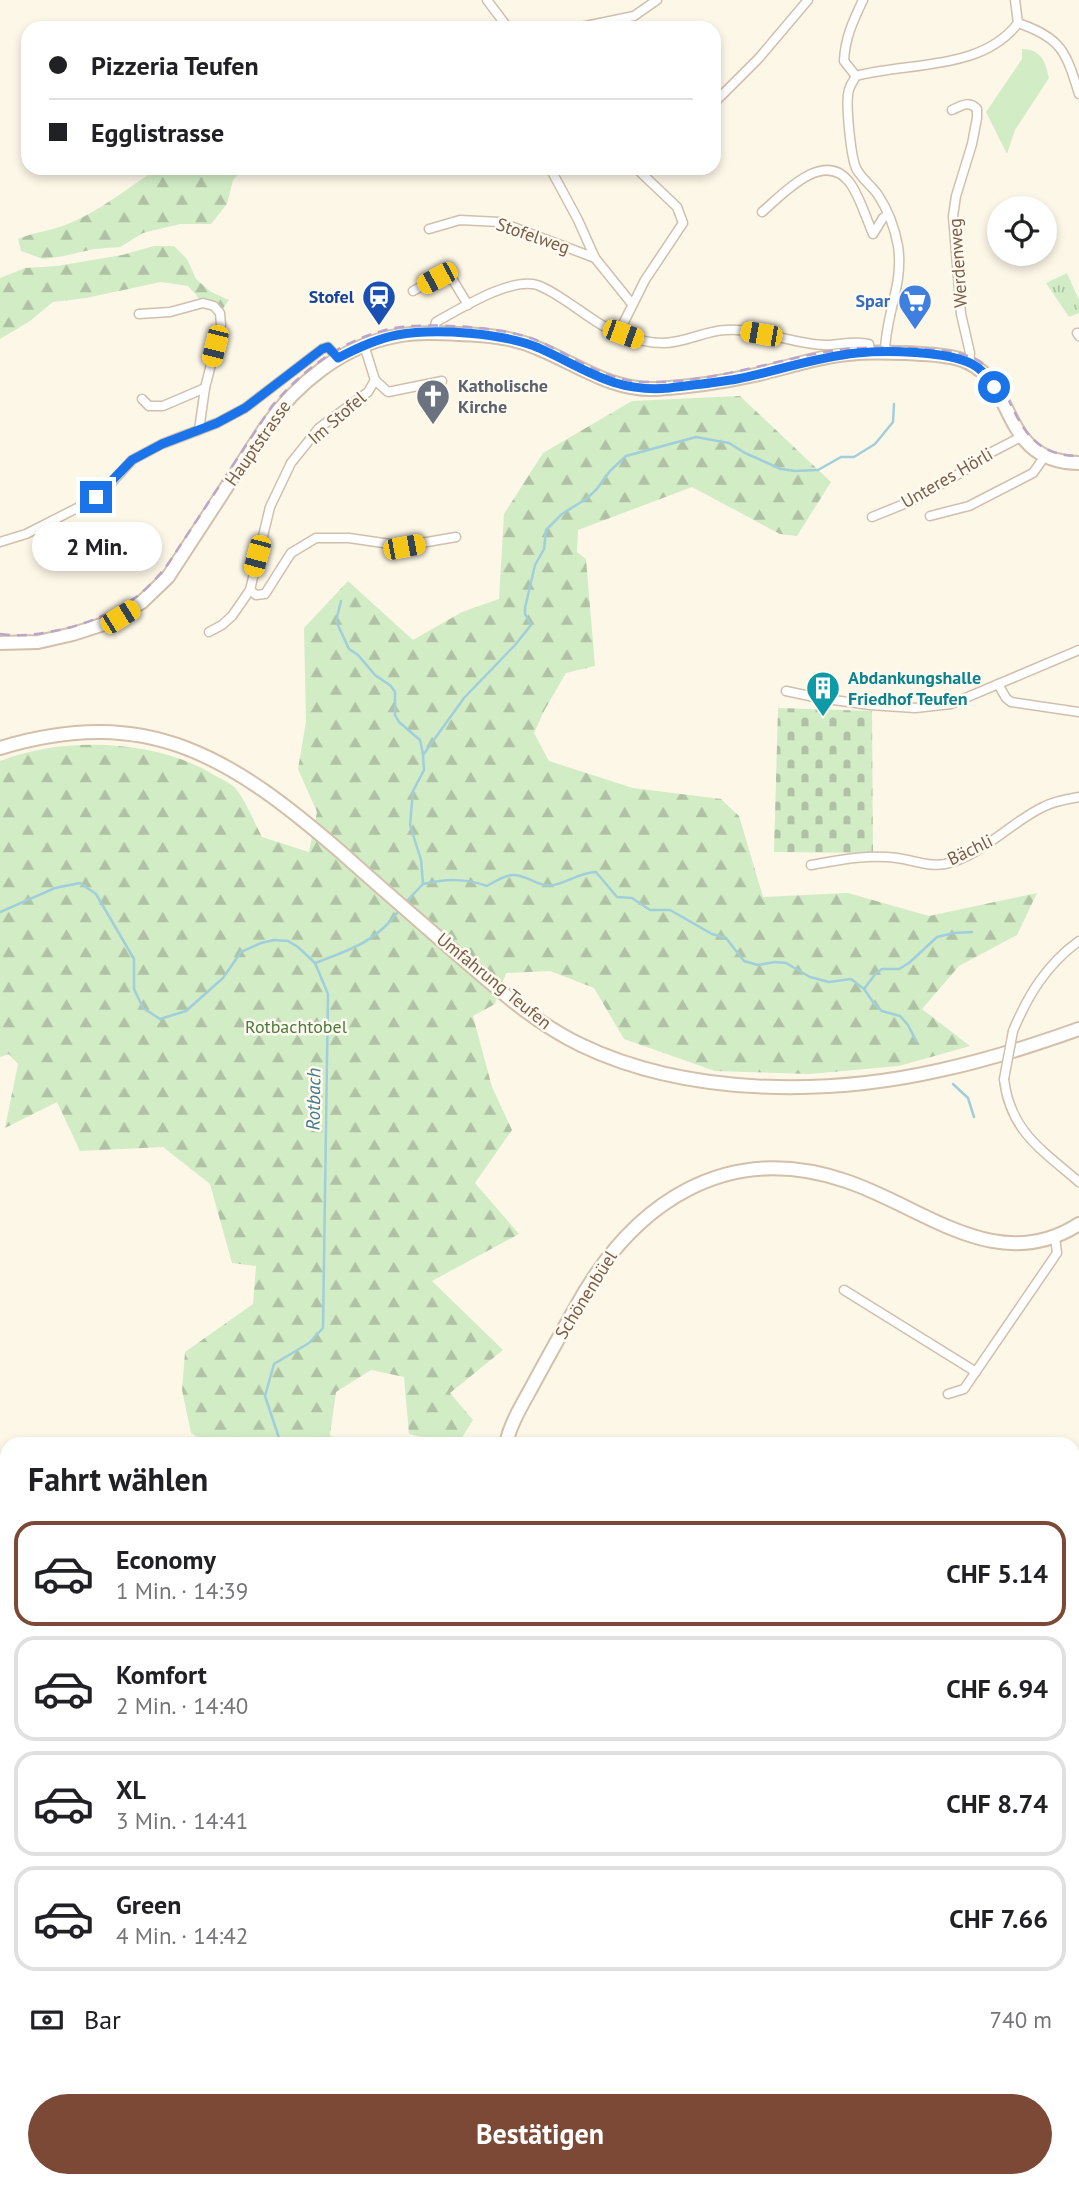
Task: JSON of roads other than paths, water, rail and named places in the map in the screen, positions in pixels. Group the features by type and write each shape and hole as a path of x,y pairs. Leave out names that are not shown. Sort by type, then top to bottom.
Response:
{"street":[{"path":"487,0 503,21"},
{"path":"610,21 634,16 657,0"},
{"path":"721,96 760,58 808,0"},
{"path":"856,76 844,61 845,47 848,32 863,0"},
{"path":"885,353 900,268 898,246 888,215 878,196 859,173 853,157 849,89 856,76 872,71 939,64 980,51 1002,40 1018,23 1015,0"},
{"path":"1018,23 1040,31 1058,44 1068,62 1079,93"},
{"name":"Werdenweg","path":"952,110 966,104 977,109 972,144 956,196 953,216 961,314 971,363"},
{"path":"762,212 798,181 821,170 844,176 852,186 873,234 888,215"},
{"path":"554,175 595,258 632,304"},
{"path":"617,329 623,324 632,304 683,223 677,207 643,175"},
{"name":"Stofelweg","path":"429,229 460,220 500,222 595,258"},
{"path":"413,290 437,278 453,280 468,305"},
{"path":"433,333 436,321 513,284 536,285 607,328 617,329 641,341 686,341 723,330 739,330 825,345 863,342 869,344 870,352"},
{"path":"139,314 170,312 203,303 214,306 220,313 221,325 205,388 199,430"},
{"name":"Hauptstrasse","path":"0,643 38,642 94,627 120,617 152,594 168,577 277,411 294,393 338,358 364,345 398,335 471,334 516,340 602,379 639,389 670,388 734,379 841,355 870,352 930,354 971,363"},
{"name":"Im Stofel","path":"209,632 232,616 250,590 270,507 291,463 319,428 368,392 375,380 364,345"},
{"path":"0,542 26,534 87,503 103,492 132,460 245,408 322,349 328,347 338,358"},
{"path":"971,363 990,380 1021,437 1033,449 1066,463 1079,463"},
{"path":"375,380 388,392 442,381"},
{"path":"142,399 149,406 163,406 205,388"},
{"name":"Unteres Hörli","path":"872,517 914,500 1021,437"},
{"path":"930,516 969,506 1033,473 1045,456"},
{"path":"250,590 256,595 265,594 291,552 316,538 349,538 404,547 456,537"},
{"path":"786,691 831,700 915,708 951,704 1079,650"},
{"path":"998,684 1011,702 1079,712"},
{"name":"Umfahrung Teufen","path":"0,748 72,732 113,732 150,736 209,757 276,798 497,988 553,1029 599,1053 648,1069 731,1083 785,1086 879,1081 939,1071 1079,1029"},
{"name":"Bächli","path":"811,864 864,857 944,864 960,859 984,845 1041,807 1079,797"},
{"path":"1079,941 1058,958 1035,986 1013,1031 1004,1079 1006,1097 1015,1119 1035,1143 1079,1182"},
{"name":"Schönenbüel","path":"508,1437 514,1419 590,1282 612,1251 633,1227 654,1209 682,1192 719,1176 779,1168 825,1174 870,1190 976,1239 989,1241 1027,1243 1055,1237 1079,1224"},
{"path":"948,1394 964,1389 976,1372 1057,1253 1055,1237"},
{"path":"844,1290 976,1372"}],"waterway":[{"path":"404,904 423,884 421,860 410,825 413,791 424,770 423,755 464,698 531,625 525,608 535,565 544,549 546,530 562,514 596,490 626,456 696,437 729,443 781,469 818,470 841,457 854,457 875,444 893,422 894,404"},
{"path":"341,601 336,621 349,649 358,655 375,675 391,686 395,692 395,715 399,722 420,740 423,754"},
{"path":"423,884 455,880 487,886 502,877 517,875 543,885 554,885 596,872 617,897 632,898 650,910 670,910 712,934 726,938 744,961 758,965 786,963 810,977 829,982 851,979 864,989 876,973 882,969 899,969 937,937 972,932"},
{"name":"Rotbach","path":"0,912 55,888 80,883 96,894 134,959 134,989 143,1008 160,1019 186,1011 223,978 241,952 261,943 288,941 315,963 328,994 323,1328 309,1343 274,1364 265,1396 279,1437"},
{"path":"315,963 373,937 400,909"},
{"path":"864,989 882,1011 900,1016 916,1041"},
{"path":"953,1084 968,1098 974,1117"}],"railway":[{"path":"0,634 32,634 67,628 101,617 135,598 168,564 272,406 284,392 327,356 359,339 395,328 446,326 506,332 536,340 615,377 644,382 693,379 846,349 902,348 954,352 985,365 997,379 1024,429 1037,443 1055,452 1079,456"}],"place":[{"name":"Stofel","path":"379,327"},
{"name":"Spar","path":"915,331"},
{"name":"Katholische Kirche","path":"433,426"},
{"name":"Abdankungshalle Friedhof Teufen","path":"823,718"}],"park label":[{"name":"Rotbachtobel","path":"296,1027"}]}
